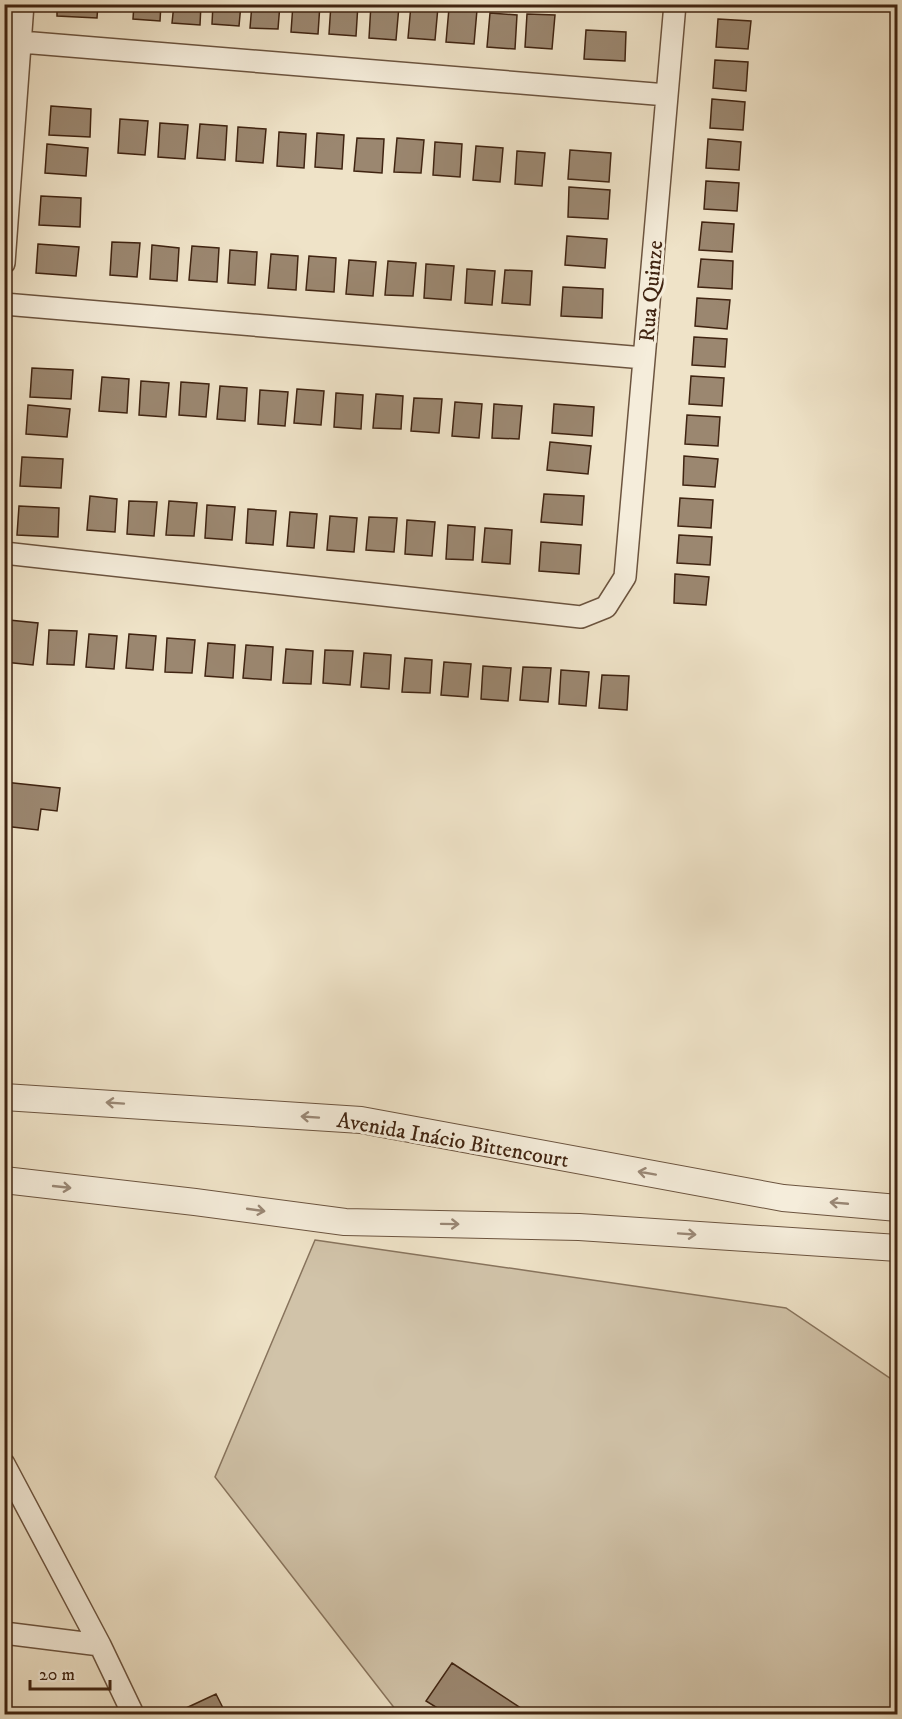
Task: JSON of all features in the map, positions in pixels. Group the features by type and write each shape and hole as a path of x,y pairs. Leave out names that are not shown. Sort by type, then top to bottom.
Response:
{"street":[{"path":"4,263 23,4"},
{"name":"Rua Quinze","path":"4,553 581,617 606,607 625,578 675,4"},
{"path":"21,42 667,95"},
{"path":"4,304 644,357"},
{"name":"Avenida Inácio Bittencourt","path":"4,1097 361,1120 783,1198 897,1208"},
{"path":"4,1180 345,1222 579,1227 897,1248"},
{"path":"4,1464 100,1645 133,1714"},
{"path":"4,1633 100,1645"}],"shaded area":[{"path":"315,1240 786,1308 897,1383 897,1714 399,1714 215,1477"}],"building":[{"path":"57,4 98,4 97,18 57,16"},
{"path":"134,4 161,4 160,21 133,19"},
{"path":"174,4 201,4 200,25 172,23"},
{"path":"213,4 241,4 239,26 212,24"},
{"path":"252,4 280,4 278,29 250,28"},
{"path":"293,4 320,4 318,34 291,32"},
{"path":"331,4 358,4 356,36 329,34"},
{"path":"371,4 399,6 396,40 369,38"},
{"path":"588,4 628,4 628,10 588,8"},
{"path":"720,4 753,4 752,9 720,7"},
{"path":"411,5 438,7 435,40 408,38"},
{"path":"449,8 477,10 474,44 446,42"},
{"path":"490,13 517,15 515,49 487,47"},
{"path":"527,14 555,15 552,49 525,47"},
{"path":"718,19 751,21 748,49 716,47"},
{"path":"586,30 626,32 625,61 584,59"},
{"path":"715,60 748,62 746,91 713,88"},
{"path":"712,99 745,102 743,130 710,128"},
{"path":"51,106 91,109 90,137 49,135"},
{"path":"120,119 148,121 145,155 118,153"},
{"path":"160,123 188,125 185,159 158,157"},
{"path":"200,124 227,126 225,160 197,158"},
{"path":"238,127 266,129 263,163 236,161"},
{"path":"279,132 306,134 304,168 277,166"},
{"path":"317,133 344,135 342,169 315,167"},
{"path":"357,138 384,139 382,173 354,171"},
{"path":"397,138 424,140 421,173 394,172"},
{"path":"708,139 741,142 739,170 706,168"},
{"path":"435,142 462,144 460,177 433,175"},
{"path":"47,144 88,148 86,176 45,173"},
{"path":"476,146 503,148 500,182 473,180"},
{"path":"570,150 611,153 609,182 568,179"},
{"path":"517,151 545,153 542,186 515,184"},
{"path":"706,181 739,183 737,211 704,209"},
{"path":"569,187 610,190 608,219 568,217"},
{"path":"41,196 81,198 80,227 39,225"},
{"path":"702,222 734,224 732,252 699,250"},
{"path":"567,236 607,239 605,268 565,265"},
{"path":"112,242 140,243 137,277 110,275"},
{"path":"38,244 79,247 76,276 36,273"},
{"path":"152,245 179,248 177,281 150,279"},
{"path":"192,246 219,248 217,282 189,280"},
{"path":"230,250 257,252 255,285 228,283"},
{"path":"271,254 298,256 296,290 268,288"},
{"path":"309,256 336,258 334,292 306,290"},
{"path":"701,259 733,261 732,289 698,287"},
{"path":"349,260 376,262 373,296 346,294"},
{"path":"388,261 416,263 413,296 385,295"},
{"path":"426,264 454,266 451,300 424,298"},
{"path":"467,269 495,271 492,305 465,303"},
{"path":"505,270 532,271 530,305 502,303"},
{"path":"563,287 603,289 602,318 561,316"},
{"path":"697,298 730,300 727,329 695,326"},
{"path":"694,337 727,339 725,367 692,365"},
{"path":"32,368 73,370 71,399 30,397"},
{"path":"691,376 724,378 722,406 689,404"},
{"path":"102,377 129,379 127,413 99,411"},
{"path":"141,381 169,383 166,417 139,415"},
{"path":"181,382 209,384 206,417 179,415"},
{"path":"220,386 247,388 245,421 217,419"},
{"path":"297,389 324,391 321,425 294,423"},
{"path":"260,390 288,392 285,426 258,424"},
{"path":"336,393 363,395 361,429 334,427"},
{"path":"376,394 403,396 401,429 373,428"},
{"path":"414,398 442,399 439,433 411,431"},
{"path":"455,402 482,404 479,438 452,436"},
{"path":"494,404 522,406 519,439 492,438"},
{"path":"554,404 594,407 592,436 552,433"},
{"path":"28,405 70,409 67,437 26,434"},
{"path":"687,415 720,417 718,446 685,444"},
{"path":"550,442 591,446 588,474 547,470"},
{"path":"684,456 718,459 715,487 683,485"},
{"path":"22,457 63,459 61,488 20,486"},
{"path":"544,494 584,496 582,525 541,522"},
{"path":"90,496 117,499 115,532 87,530"},
{"path":"680,498 713,500 711,528 678,526"},
{"path":"129,501 157,502 154,536 127,534"},
{"path":"169,501 197,503 194,536 166,535"},
{"path":"207,505 235,507 232,540 205,538"},
{"path":"19,506 59,508 58,537 17,535"},
{"path":"248,509 276,511 273,545 246,543"},
{"path":"290,512 317,514 314,548 287,546"},
{"path":"330,516 357,518 354,552 327,550"},
{"path":"369,517 397,518 394,552 366,550"},
{"path":"407,520 435,522 432,556 405,554"},
{"path":"448,525 475,527 473,560 446,559"},
{"path":"485,528 512,530 510,564 482,562"},
{"path":"679,535 712,537 710,565 677,563"},
{"path":"541,542 581,545 579,574 539,571"},
{"path":"675,574 709,577 706,605 674,603"},
{"path":"9,620 38,623 33,665 4,662"},
{"path":"49,630 77,631 74,665 47,664"},
{"path":"89,634 117,636 114,669 86,667"},
{"path":"129,634 156,636 153,670 126,668"},
{"path":"167,638 195,640 192,673 165,672"},
{"path":"208,643 235,645 233,678 205,676"},
{"path":"246,645 273,647 271,680 243,678"},
{"path":"286,649 313,651 311,684 283,683"},
{"path":"325,650 353,651 350,685 323,683"},
{"path":"364,653 391,655 389,689 361,687"},
{"path":"405,658 432,660 430,693 402,692"},
{"path":"444,662 471,664 468,697 441,695"},
{"path":"483,666 511,668 508,701 481,699"},
{"path":"523,667 551,668 548,702 520,700"},
{"path":"561,670 589,672 586,706 559,704"},
{"path":"602,675 629,676 627,710 599,708"},
{"path":"4,782 60,788 57,811 41,809 38,830 4,826"},
{"path":"452,1663 530,1714 447,1714 426,1701"},
{"path":"216,1694 226,1714 186,1714 184,1709"}]}
